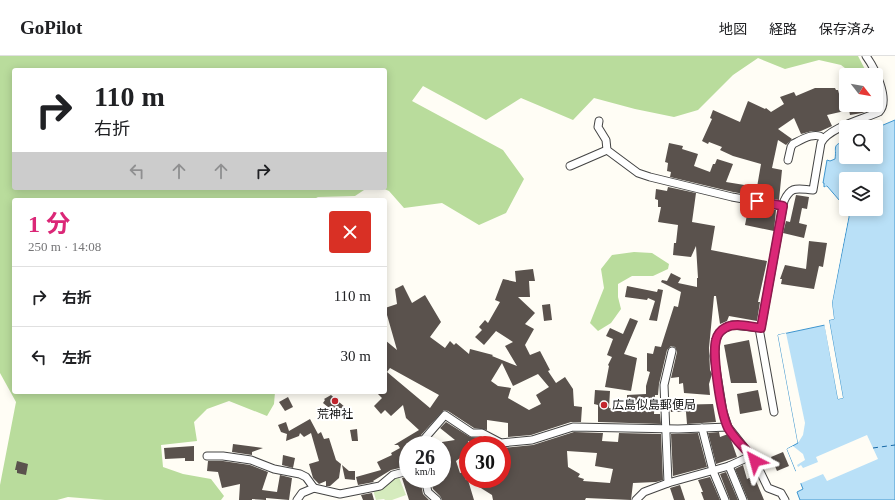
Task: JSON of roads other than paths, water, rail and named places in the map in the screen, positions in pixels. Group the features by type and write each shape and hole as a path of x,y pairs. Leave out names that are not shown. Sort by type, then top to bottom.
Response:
{"street":[{"path":"774,412 759,328 761,328 783,206 787,193 795,188 813,190 823,138 835,130 879,112 882,108 883,98 880,81 866,56"},
{"path":"599,121 598,127 606,140 607,150 638,173 732,197 783,206"},
{"path":"788,160 793,144 814,135 819,135 823,138"},
{"path":"570,166 607,150"},
{"path":"759,328 732,325 725,328 719,333 716,340 714,356 723,412 728,427 752,456 768,488 781,493 785,500"},
{"path":"668,483 664,385 672,351"},
{"path":"427,436 445,415 472,433 482,433 501,443 532,440 573,427 728,427"},
{"path":"702,428 713,471 725,500"},
{"path":"207,456 223,456 250,460 274,469 300,474 306,477 314,488"},
{"path":"636,500 644,492 668,483 729,466 752,456"},
{"path":"729,466 743,500"},
{"path":"297,500 302,493 314,488 340,494 380,486 393,475 399,473"},
{"path":"427,488 428,492 437,500"}],"water":[{"path":"895,120 895,500 800,500 797,492 803,489 787,449 798,443 778,335 825,325 838,399 843,398 829,320 834,319 832,303 849,216 883,216 883,172 839,172 839,200 827,186 824,187 823,183 827,160 830,161 835,159 836,145 839,143 839,164 883,164 883,125"}],"place":[{"name":"荒神社","path":"335,401"},
{"name":"広島似島郵便局","path":"604,405"}]}
